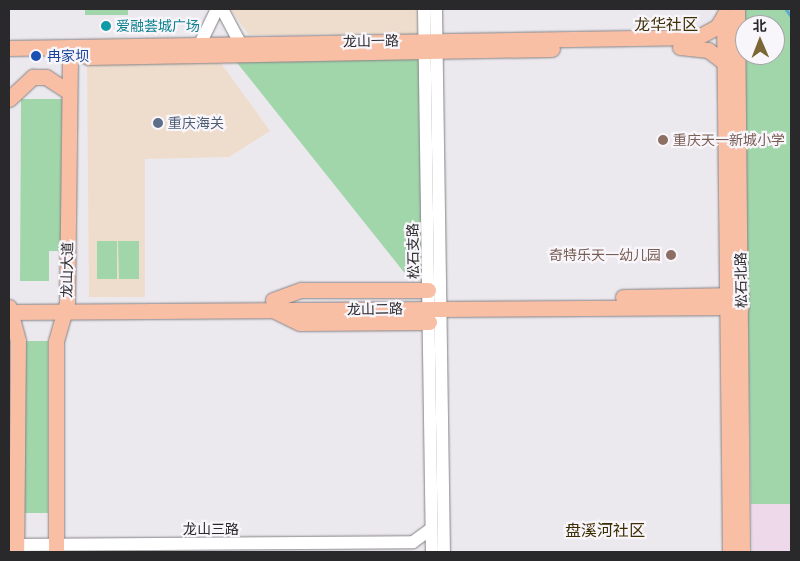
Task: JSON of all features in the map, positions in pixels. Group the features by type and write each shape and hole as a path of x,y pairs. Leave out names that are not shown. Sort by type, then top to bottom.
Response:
{"main road":[{"name":"龙山一路","path":"9,48 70,52 431,45 698,37 717,27 728,11"},
{"name":"松石北路","path":"728,11 725,64 735,301 730,552"},
{"name":"松石北路","path":"728,11 742,552"},
{"name":"龙山一路","path":"9,58 70,52 240,43 698,47 717,54 725,64"},
{"name":"龙山大道","path":"56,549 56,341 65,307 70,52"},
{"path":"9,99 33,77 46,77 70,92"},
{"name":"龙山二路","path":"9,309 735,301"},
{"path":"274,305 300,323 433,304"},
{"path":"9,309 18,341 14,548"}],"street":[{"name":"松石支路","path":"424,9 431,45"},
{"name":"松石支路","path":"430,552 433,304 431,45 436,9"},
{"path":"200,44 220,13 240,43"},
{"name":"松石支路","path":"433,304 444,552"},
{"path":"430,552 413,542 431,529"},
{"name":"龙山三路","path":"14,548 56,549 413,542"}],"shaded area":[{"path":"230,9 417,9 417,34 249,35"},
{"path":"218,59 270,131 229,157 145,159 145,297 89,297 87,61"},
{"path":"751,504 791,504 791,552 752,552"}],"green space":[{"path":"85,9 128,9 128,15 85,15"},
{"path":"743,9 791,9 791,504 751,504 744,65 785,65 785,15 743,15"},
{"path":"421,56 424,272 411,281 234,59"},
{"path":"21,99 62,99 61,251 49,251 49,281 20,281"},
{"path":"97,241 117,241 117,279 97,279"},
{"path":"118,241 139,241 139,279 119,279"},
{"path":"25,341 48,341 48,513 24,513"}],"waterway":[{"path":"786,9 791,16"}],"place":[{"name":"爱融荟城广场","path":"106,26"},
{"name":"冉家坝","path":"36,56"},
{"name":"重庆海关","path":"158,123"},
{"name":"重庆天一新城小学","path":"663,140"},
{"name":"奇特乐天一幼儿园","path":"671,255"}],"district":[{"name":"龙华社区","path":"666,24"},
{"name":"盘溪河社区","path":"605,530"}]}
